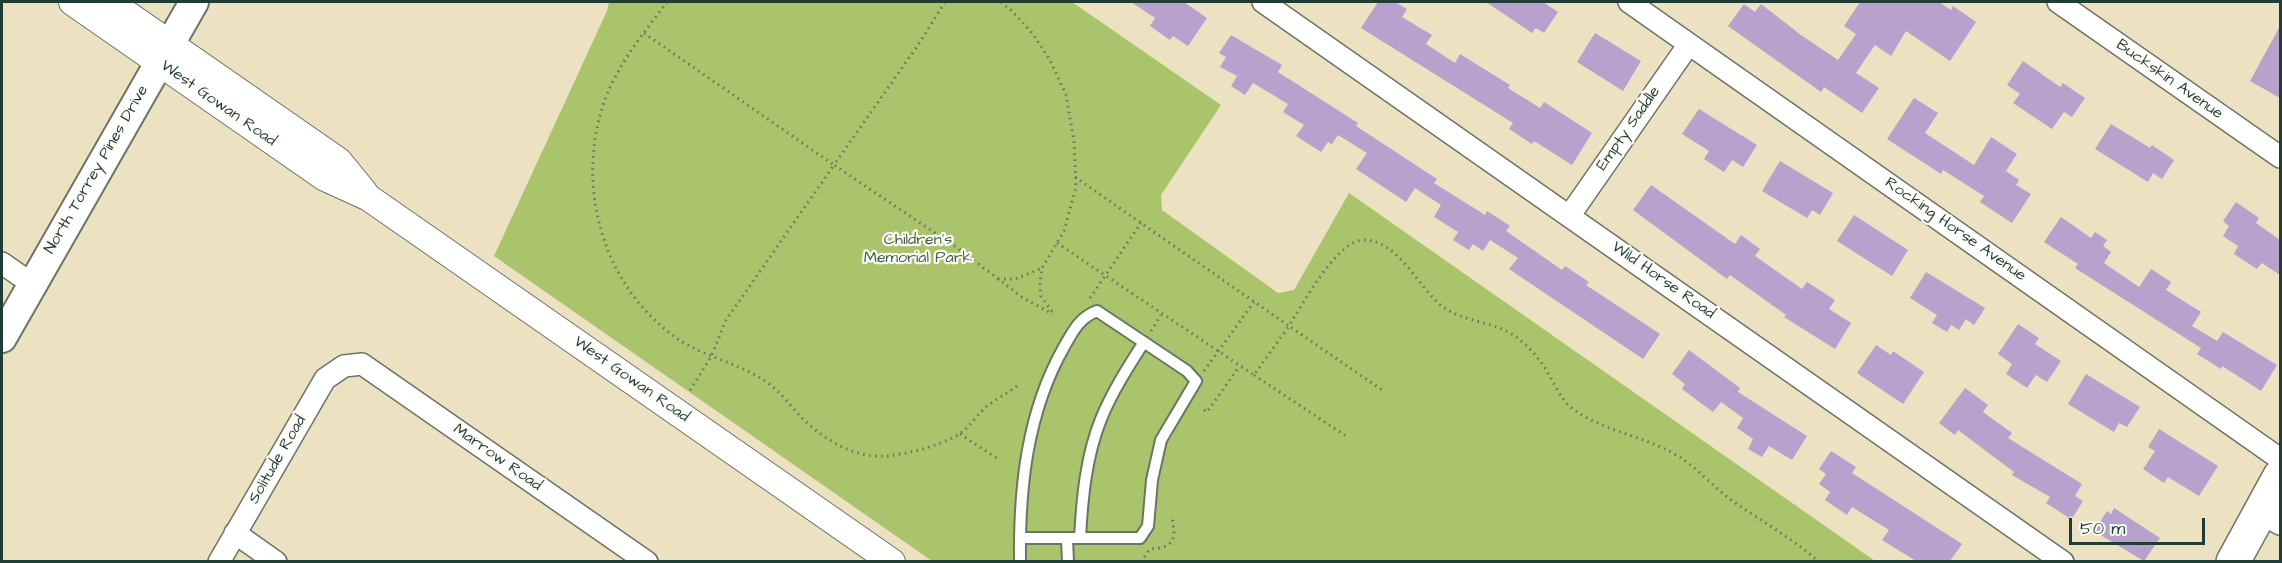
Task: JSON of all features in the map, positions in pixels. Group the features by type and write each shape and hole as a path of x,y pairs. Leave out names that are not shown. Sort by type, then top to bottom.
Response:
{"main road":[{"name":"North Torrey Pines Drive","path":"2,338 194,2"},
{"path":"2233,561 2270,518 2280,476"}],"street":[{"name":"West Gowan Road","path":"72,2 164,52 339,161 369,198 892,561"},
{"name":"West Gowan Road","path":"110,2 164,52"},
{"name":"Wild Horse Road","path":"1263,2 2063,561"},
{"name":"Rocking Horse Avenue","path":"1629,2 2280,459"},
{"name":"Buckskin Avenue","path":"2058,2 2280,157"},
{"name":"Empty Saddle","path":"1570,215 1689,44"},
{"path":"2,263 32,284"},
{"name":"Marrow Road","path":"344,366 362,364 647,561"},
{"name":"Solitude Road","path":"219,561 324,379 344,366"},
{"path":"235,533 276,561"}],"lane":[{"path":"1020,538 1140,538 1148,526 1152,480 1161,440 1196,381 1187,371 1097,311 1086,315 1077,324 1056,360 1036,410 1024,467 1020,538 1020,561"},
{"path":"1080,538 1088,466 1100,420 1119,381 1144,342"},
{"path":"1067,539 1068,561"}],"path":[{"path":"667,2 618,72 606,97 593,149 592,174 599,227 617,271 638,302 675,337 711,357 746,370 766,381 819,432 835,444 861,454 886,456 912,451 959,434 987,407 1017,386"},
{"path":"689,392 711,357 726,320 918,45 945,2"},
{"path":"644,33 960,249 1023,298 1053,314 1041,296 1040,284 1042,268 1064,231 1076,187 1074,141 1066,95 1050,60 1033,34 1001,2"},
{"path":"1075,177 1382,390"},
{"path":"1090,298 1141,223"},
{"path":"1254,375 1338,254 1352,243 1364,239 1379,243 1393,253 1443,307 1458,315 1492,324 1525,344 1541,361 1570,407 1589,420 1670,451 1692,465 1731,499 1780,531 1819,561"},
{"path":"1057,243 1161,315 1348,438"},
{"path":"996,278 1015,279 1042,268"},
{"path":"1196,381 1254,302"},
{"path":"1144,342 1161,315"},
{"path":"1204,410 1208,412 1239,367"},
{"path":"959,434 998,459"},
{"path":"1141,561 1149,549 1160,548 1171,543 1175,535 1172,517"}],"green space":[{"name":"Children's Memorial Park","path":"609,2 1072,2 1221,105 1161,195 1162,210 1278,293 1294,290 1349,193 1875,561 932,561 494,256 607,11"}],"building":[{"path":"1131,2 1184,2 1207,18 1188,46 1173,36 1170,40 1150,26 1155,18"},
{"path":"1378,2 1395,2 1407,9 1402,17 1432,35 1426,44 1455,63 1460,54 1510,85 1508,88 1540,108 1544,102 1592,133 1572,165 1534,141 1532,144 1509,129 1513,123 1361,28"},
{"path":"1486,2 1543,2 1558,12 1544,33 1536,28 1532,33"},
{"path":"1860,2 1939,2 1951,10 1953,6 1976,22 1950,61 1906,31 1891,56 1875,45 1856,73 1879,88 1862,113 1824,87 1821,92 1728,26 1744,4 1755,12 1761,4 1838,60 1856,34 1844,26"},
{"path":"2280,26 2280,98 2250,81"},
{"path":"1595,33 1641,61 1623,91 1577,62"},
{"path":"1231,35 1282,65 1278,72 1358,123 1356,126 1437,179 1434,183 1485,215 1487,211 1510,226 1506,231 1562,270 1565,266 1589,282 1586,285 1660,334 1643,359 1509,269 1518,258 1490,240 1483,251 1473,244 1469,250 1453,240 1458,232 1434,217 1441,205 1415,188 1406,202 1356,169 1367,153 1338,135 1332,144 1328,142 1321,152 1296,136 1304,125 1283,112 1288,104 1253,83 1245,95 1231,86 1237,76 1220,67 1226,57 1219,53"},
{"path":"2023,61 2060,87 2063,83 2085,98 2072,117 2064,112 2052,129 2013,103 2020,94 2007,85"},
{"path":"1914,98 1938,113 1925,133 1974,165 1991,137 2017,154 2006,171 2019,180 2016,185 2031,194 2012,223 1980,202 1984,196 1943,170 1941,174 1887,139"},
{"path":"1699,109 1757,145 1743,167 1732,160 1724,172 1704,159 1709,151 1682,134"},
{"path":"2111,124 2150,148 2152,145 2174,160 2162,179 2153,173 2148,182 2095,149"},
{"path":"1780,161 1833,193 1820,215 1812,210 1807,218 1762,191"},
{"path":"1651,185 1735,244 1741,235 1760,249 1755,256 1802,289 1807,282 1835,300 1829,309 1851,323 1835,349 1784,317 1786,315 1730,275 1727,279 1633,210"},
{"path":"2236,202 2259,218 2256,223 2280,240 2280,275 2262,263 2257,269 2234,254 2238,246 2223,236 2229,226 2223,221"},
{"path":"1854,215 1908,250 1892,276 1837,241"},
{"path":"2061,217 2091,238 2095,232 2107,240 2103,246 2111,252 2104,263 2139,287 2151,269 2171,282 2166,290 2201,312 2192,326 2217,341 2223,332 2277,365 2261,391 2222,366 2221,369 2197,354 2201,348 2075,268 2078,264 2044,242"},
{"path":"1926,272 1985,308 1974,325 1966,319 1959,330 1951,325 1947,332 1932,323 1937,315 1910,298"},
{"path":"2018,324 2039,338 2035,344 2061,361 2047,382 2036,375 2027,388 2006,374 2012,364 1998,354"},
{"path":"1876,345 1891,355 1893,351 1924,372 1903,404 1857,373"},
{"path":"1689,350 1740,388 1738,392 1807,436 1792,460 1769,446 1762,457 1748,449 1753,439 1737,428 1743,418 1721,402 1713,412 1682,389 1685,384 1672,374"},
{"path":"2086,374 2140,407 2127,427 2119,423 2114,432 2068,404"},
{"path":"1965,388 1988,405 1983,412 2012,433 2008,438 2082,484 2075,496 2083,501 2073,517 2069,518 2046,503 2050,497 2012,475 2014,472 1958,430 1955,435 1939,423"},
{"path":"2159,429 2218,466 2199,496 2168,477 2164,483 2143,469 2155,451 2148,447"},
{"path":"1831,451 1856,467 1852,473 1962,544 1950,561 1916,561 1882,540 1889,530 1852,507 1847,515 1825,500 1830,492 1819,484 1826,474 1819,469"},
{"path":"2114,508 2160,538 2144,561 2094,531 2107,511 2111,514"}]}
